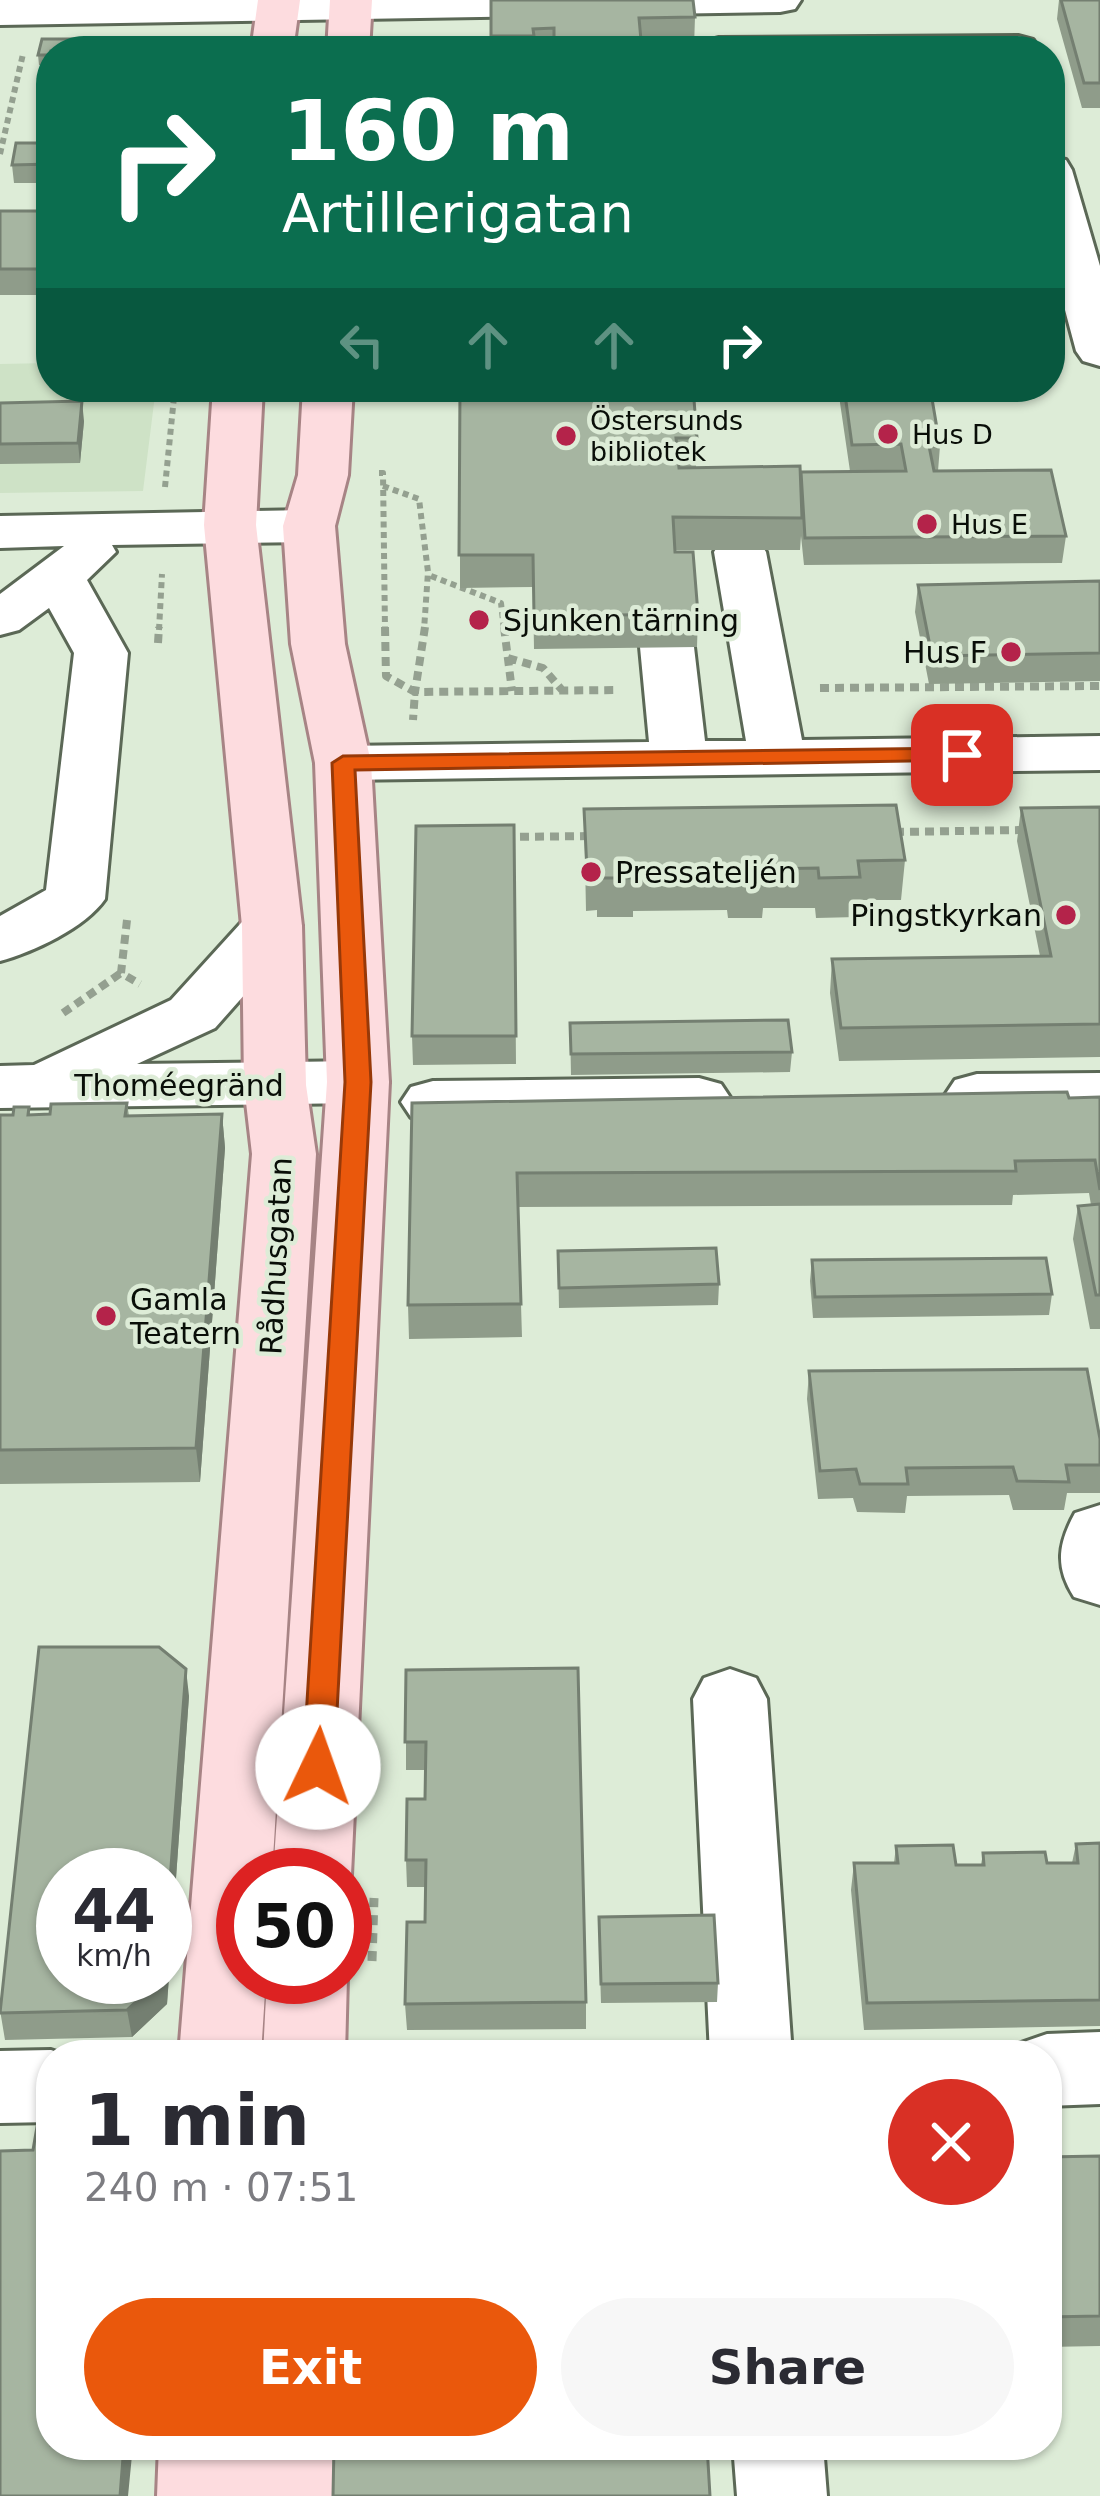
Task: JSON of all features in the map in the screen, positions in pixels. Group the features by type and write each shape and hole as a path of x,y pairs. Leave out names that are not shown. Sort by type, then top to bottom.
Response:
{"main road":[{"path":"274,36 279,4"},
{"path":"349,36 351,4"},
{"name":"Rådhusgatan","path":"221,2040 284,1154 275,1085 272,926 230,525 237,402"},
{"path":"314,1848 358,1082 343,763 318,644 310,526 323,475 327,402"},
{"path":"305,2040 307,2004"},
{"path":"202,2496 203,2460"},
{"path":"288,2496 289,2460"}],"street":[{"path":"16,12 279,4 780,0"},
{"path":"1081,216 1100,351"},
{"path":"0,532 310,526"},
{"path":"0,619 58,576 143,528"},
{"path":"740,552 777,758"},
{"path":"0,942 75,899 101,652 58,576"},
{"path":"667,647 680,758"},
{"path":"343,763 1100,753"},
{"path":"18,1086 194,1014 272,926"},
{"name":"Thoméegränd","path":"18,1086 358,1082"},
{"path":"909,1096 1100,1094"},
{"path":"433,1102 766,1098"},
{"path":"1100,1532 1094,1568 1100,1577"},
{"path":"730,1699 750,2040"},
{"path":"1062,2069 1100,2068"},
{"path":"0,2087 36,2086"},
{"path":"779,2460 782,2496"}],"path":[{"path":"0,154 16,12"},
{"path":"158,650 143,528 172,402"},
{"path":"383,486 418,499 428,537 431,576 415,692"},
{"path":"431,576 501,603 512,691"},
{"path":"508,658 544,668 562,690"},
{"path":"885,832 1028,830"},
{"path":"503,837 598,836"},
{"path":"51,1020 121,973 129,904"},
{"path":"121,973 194,1014"}],"shaded area":[{"path":"36,363 36,402 154,402 143,491 0,493 0,364"}],"building":[{"path":"491,0 693,0 695,17 639,18 641,36 554,36 554,28 533,29 534,36 491,36"},
{"path":"1061,0 1100,0 1100,83 1084,83"},
{"path":"16,143 36,143 36,164 12,165"},
{"path":"0,211 36,211 36,269 0,269"},
{"path":"82,402 78,443 0,444 0,403"},
{"path":"460,402 694,402 697,438 676,438 679,468 800,466 802,518 673,517 675,552 693,552 698,614 534,616 533,555 459,555"},
{"path":"846,402 933,402 940,446 929,446 934,471 1051,470 1066,536 805,538 801,472 906,471 901,444 852,445"},
{"path":"1100,581 1100,653 932,656 918,585"},
{"path":"896,805 905,860 858,861 860,877 819,878 818,868 764,869 765,878 730,879 729,870 633,872 634,878 598,878 597,871 587,871 584,809"},
{"path":"1100,807 1100,1024 841,1028 832,959 1051,956 1021,808"},
{"path":"514,825 516,1036 412,1036 416,826"},
{"path":"788,1020 792,1052 571,1054 570,1023"},
{"path":"1067,1092 1069,1098 1100,1097 1100,1190 1095,1160 1015,1161 1016,1171 517,1173 521,1304 408,1305 412,1103"},
{"name":"Gamla Teatern","path":"127,1103 125,1116 222,1114 196,1448 0,1450 0,1115 13,1115 14,1107 29,1107 28,1115 50,1114 51,1104"},
{"path":"1100,1204 1100,1295 1096,1295 1078,1206"},
{"path":"716,1248 719,1284 559,1288 558,1251"},
{"path":"1046,1258 1052,1294 815,1297 812,1260"},
{"path":"1087,1369 1100,1465 1066,1465 1069,1482 1017,1481 1013,1467 906,1468 908,1484 860,1484 856,1469 820,1471 809,1371"},
{"path":"39,1647 159,1647 186,1669 172,1848 36,1848 36,2004 133,2004 127,2010 0,2013"},
{"path":"578,1668 586,2002 405,2004 407,1922 425,1922 426,1860 406,1860 407,1799 425,1799 426,1742 405,1742 406,1670"},
{"path":"1100,1843 1100,2000 867,2003 854,1863 898,1863 896,1846 953,1845 956,1865 984,1865 983,1853 1045,1852 1047,1863 1078,1863 1076,1844"},
{"path":"714,1915 718,1983 601,1984 599,1917"},
{"path":"36,2133 36,2460 123,2460 120,2496 0,2496 0,2151 33,2150"},
{"path":"1100,2156 1100,2316 1062,2317 1062,2157"},
{"path":"334,2460 708,2460 710,2496 333,2496"}],"place":[{"name":"Hus D","path":"888,434"},
{"name":"Östersunds bibliotek","path":"566,436"},
{"name":"Hus E","path":"927,524"},
{"name":"Sjunken tärning","path":"479,620"},
{"name":"Hus F","path":"1011,652"},
{"name":"Pressateljén","path":"591,872"},
{"name":"Pingstkyrkan","path":"1066,915"},
{"name":"Gamla Teatern","path":"106,1316"}],"route":[{"path":"318,1767 358,1082 343,763 962,755"}]}
